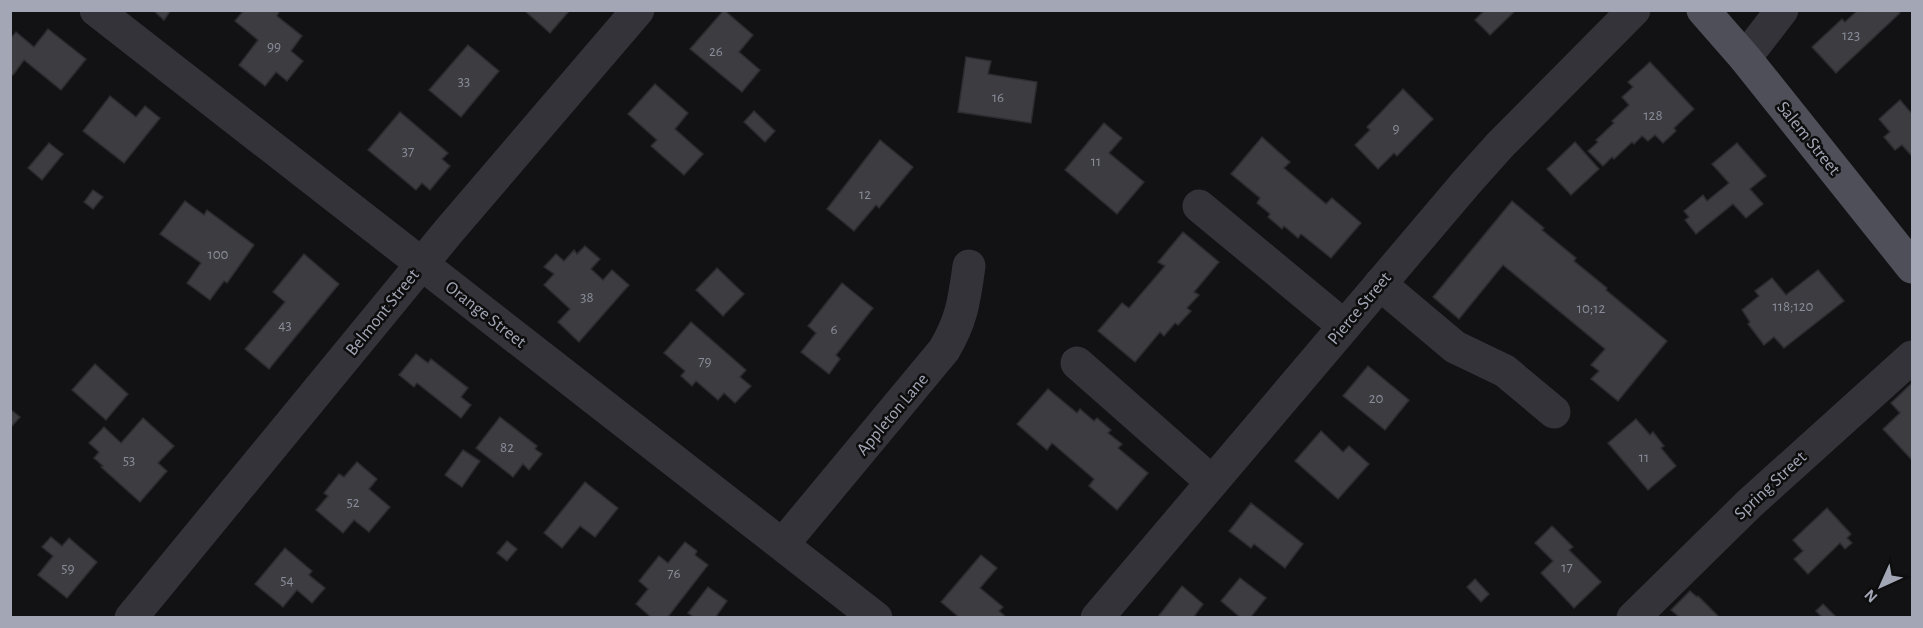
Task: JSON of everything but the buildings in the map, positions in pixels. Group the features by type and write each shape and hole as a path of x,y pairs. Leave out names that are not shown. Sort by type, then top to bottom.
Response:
{"main road":[{"name":"Salem Street","path":"1704,10 1912,267"}],"street":[{"name":"Orange Street","path":"96,10 876,618"},
{"name":"Belmont Street","path":"131,618 422,264 638,10"},
{"name":"Pierce Street","path":"1097,618 1500,145 1634,10"},
{"path":"1745,58 1782,10"},
{"path":"1198,206 1344,326"},
{"name":"Appleton Lane","path":"783,544 944,350 963,312 969,266"},
{"path":"1380,284 1455,347 1505,371 1554,412"},
{"name":"Spring Street","path":"1633,618 1749,504 1912,357"},
{"path":"1077,363 1212,482"}]}
